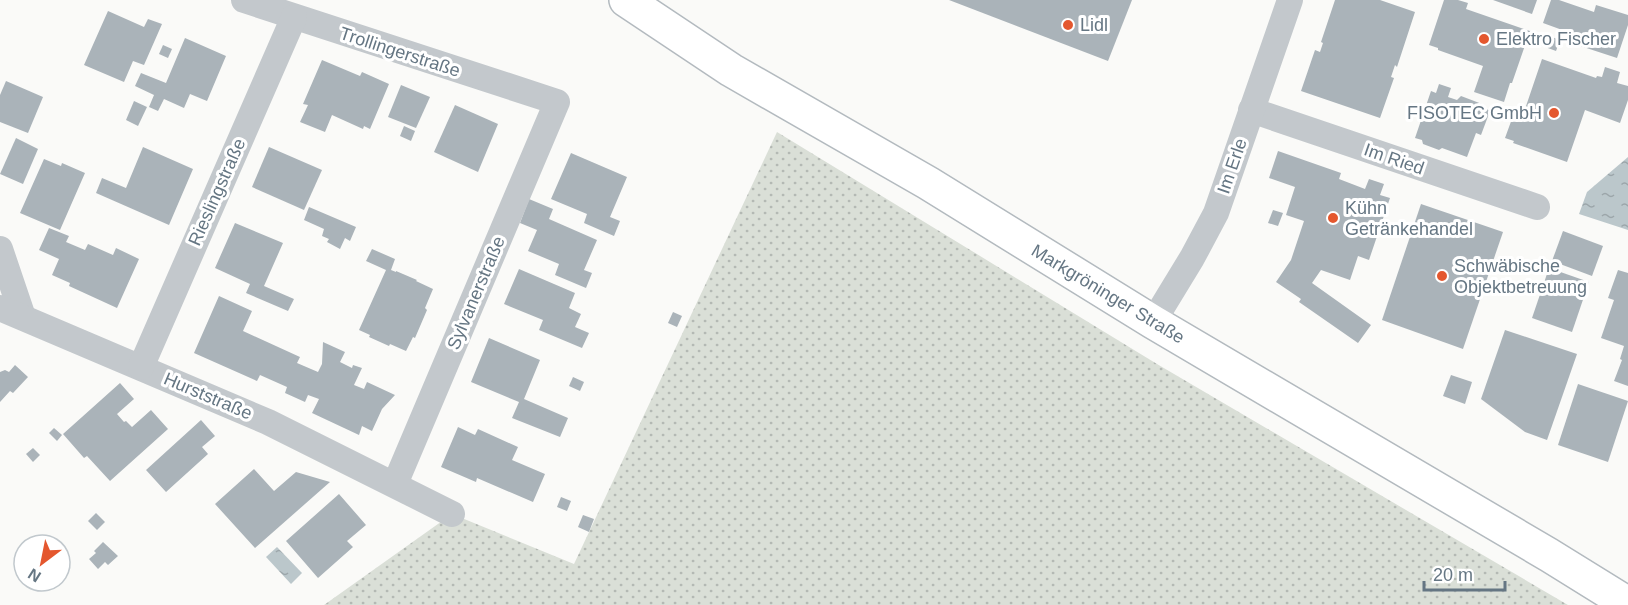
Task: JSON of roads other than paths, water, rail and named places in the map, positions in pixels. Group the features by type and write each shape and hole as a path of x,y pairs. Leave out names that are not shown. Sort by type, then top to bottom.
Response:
{"main road":[{"name":"Markgröninger Straße","path":"626,0 731,70 928,183 1153,322 1529,543 1628,604"}],"street":[{"name":"Trollingerstraße","path":"244,0 557,102"},
{"name":"Im Erle","path":"1153,322 1216,213 1290,0"},
{"name":"Rieslingstraße","path":"141,368 294,17"},
{"name":"Sylvanerstraße","path":"395,484 557,102"},
{"name":"Im Ried","path":"1251,110 1537,207"},
{"name":"Hurststraße","path":"0,249 11,312 268,422 452,514"}],"water":[{"path":"1628,157 1628,230 1579,214 1587,192"},
{"path":"277,547 302,573 291,584 266,557"}],"place":[{"name":"Lidl","path":"1068,25"},
{"name":"Elektro Fischer","path":"1484,39"},
{"name":"FISOTEC GmbH","path":"1554,113"},
{"name":"Kühn Getränkehandel","path":"1333,218"},
{"name":"Schwäbische Objektbetreuung","path":"1442,276"}]}
